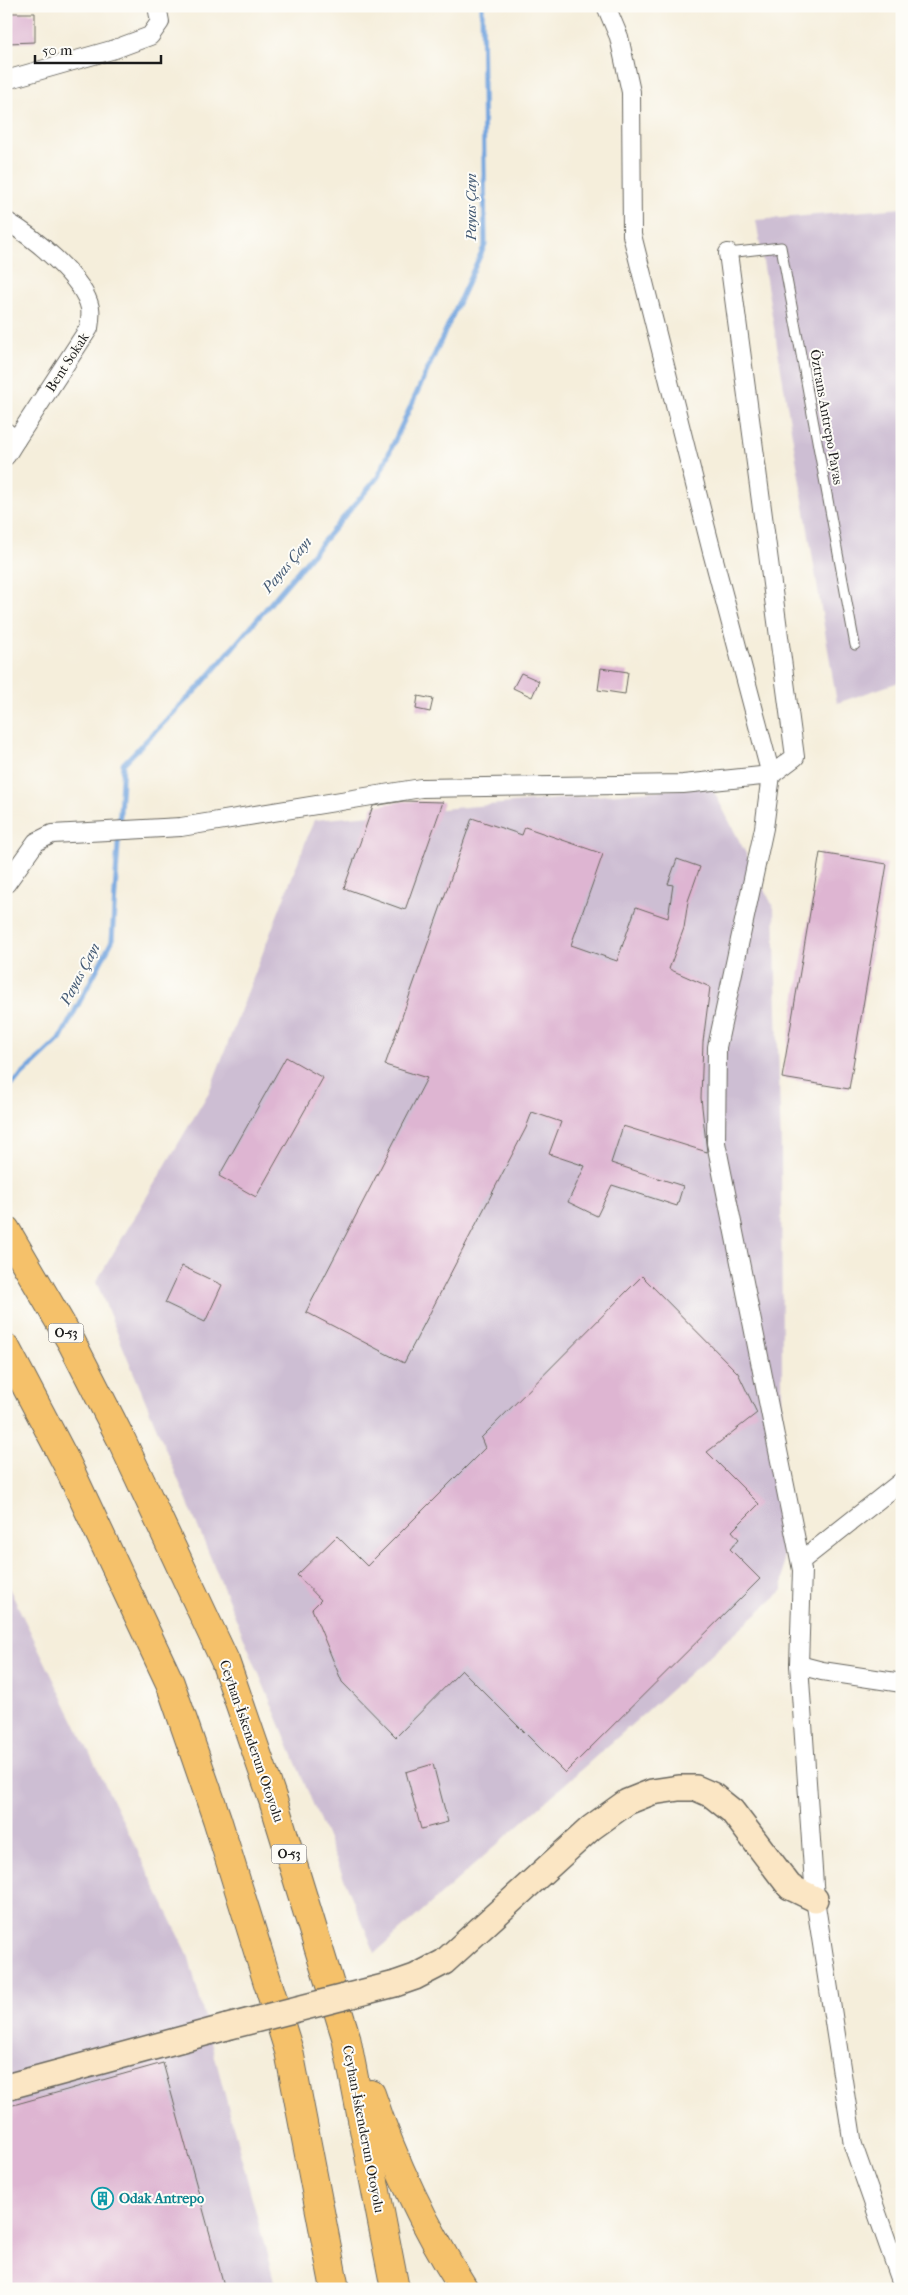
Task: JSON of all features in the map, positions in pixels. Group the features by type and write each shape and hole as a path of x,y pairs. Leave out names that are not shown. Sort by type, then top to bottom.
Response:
{"highway":[{"name":"Ceyhan-İskenderun Otoyolu","path":"6,1230 72,1344 121,1439 225,1661 273,1800 346,2037 395,2289"},
{"path":"6,1348 67,1464 170,1683 217,1819 289,2051 335,2289"},
{"path":"273,1800 377,2112 404,2181 440,2250 464,2289"}],"street":[{"path":"6,80 115,49 150,36 160,22 157,6"},
{"path":"606,6 619,36 631,92 632,235 709,542 772,775 764,828 717,1047 716,1143 801,1561 799,1665 815,1899 853,2145 902,2284"},
{"name":"Bent Sokak","path":"6,221 18,228 56,258 78,284 90,308 89,328 11,436 6,456"},
{"path":"6,884 36,842 52,834 181,827 421,788 683,784 772,775 795,757 728,253"},
{"path":"801,1561 902,1481"},
{"path":"799,1665 822,1671 902,1683"},
{"path":"6,2087 395,1984 415,1977 444,1962 592,1828 627,1802 652,1792 679,1788 696,1788 712,1795 732,1811 790,1887 815,1899"}],"lane":[{"name":"Öztrans Antrepo Payas","path":"728,253 781,247 855,645"}],"shaded area":[{"path":"902,208 902,681 837,703 756,220"},
{"path":"711,786 774,908 781,1149 783,1590 375,1953 96,1282 209,1092 314,820"},
{"path":"6,1582 188,1954 276,2289 6,2289"}],"building":[{"path":"8,13 35,13 35,42 8,43"},
{"path":"601,668 628,672 625,694 598,690"},
{"path":"521,673 539,681 532,697 513,688"},
{"path":"418,696 433,699 430,712 416,709"},
{"path":"404,801 443,802 405,910 344,888 373,806"},
{"path":"472,818 522,835 525,827 603,854 571,945 617,961 636,907 668,918 673,885 668,884 677,859 700,867 688,901 684,928 669,969 710,987 703,1042 701,1098 707,1152 623,1126 611,1163 683,1186 677,1206 612,1185 597,1216 568,1202 585,1166 549,1154 561,1122 532,1112 526,1128 404,1363 306,1312 427,1078 385,1065"},
{"path":"820,853 887,864 849,1089 782,1078"},
{"path":"286,1057 323,1078 256,1197 219,1176"},
{"path":"182,1266 222,1285 205,1322 165,1303"},
{"path":"642,1276 738,1373 757,1413 707,1452 759,1504 732,1531 739,1539 730,1549 760,1579 565,1773 462,1670 396,1737 342,1682 312,1609 321,1600 297,1575 337,1536 367,1566 485,1448 481,1438"},
{"path":"433,1764 448,1822 421,1829 406,1772"},
{"name":"Odak Antrepo","path":"163,2063 225,2289 6,2289 6,2107"}],"waterway":[{"name":"Payas Çayı","path":"6,1090 60,1039 112,941 123,764 200,686 378,477 485,245 482,6"}],"place":[{"name":"Odak Antrepo","path":"103,2198"}]}
